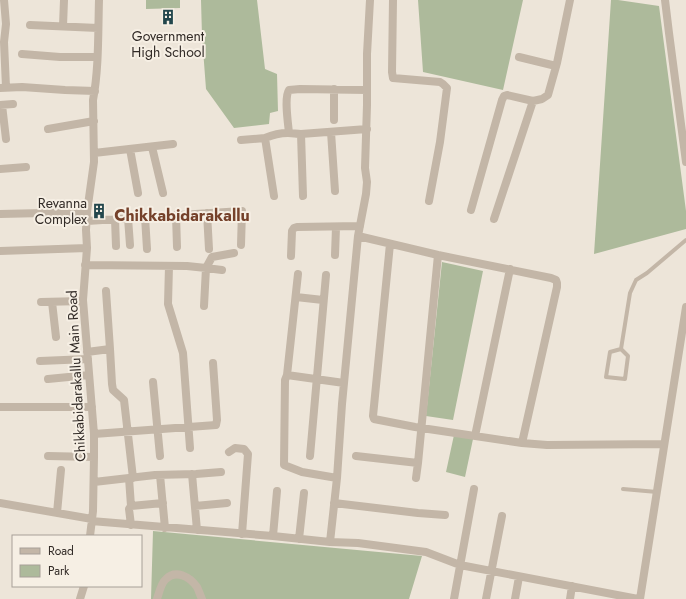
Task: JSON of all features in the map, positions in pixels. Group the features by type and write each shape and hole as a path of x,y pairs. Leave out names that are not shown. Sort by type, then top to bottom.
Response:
{"street":[{"path":"4,0 2,12 6,24 2,42 3,88 22,87 95,91"},
{"path":"63,26 64,0"},
{"name":"Chikkabidarakallu Main Road","path":"90,535 93,511 94,434 83,301 87,248 87,216 94,162 93,100 95,91 99,0"},
{"path":"330,542 358,236 367,182 365,168 367,54 370,0"},
{"path":"393,0 393,78 440,82 447,88 440,142 429,201"},
{"path":"470,210 504,96 507,95 533,101 542,99 548,95 556,66 570,0"},
{"path":"665,0 668,33 686,162"},
{"path":"30,25 98,28"},
{"path":"22,54 60,57 97,57"},
{"path":"519,57 556,66"},
{"path":"334,89 334,120"},
{"path":"289,133 287,93 289,90 367,90"},
{"path":"494,219 533,101"},
{"path":"6,139 1,105 14,104"},
{"path":"48,129 94,121"},
{"path":"241,140 265,138 289,133 301,134 366,129"},
{"path":"331,132 335,190"},
{"path":"301,134 303,196"},
{"path":"265,138 274,196"},
{"path":"94,153 173,144"},
{"path":"152,147 163,193"},
{"path":"130,149 138,193"},
{"path":"0,169 26,167"},
{"path":"0,214 87,216 115,219 242,211 241,245"},
{"path":"207,213 209,249"},
{"path":"176,215 177,247"},
{"path":"145,217 147,249"},
{"path":"128,218 130,245"},
{"path":"115,219 116,246"},
{"path":"291,256 292,230 294,228 360,226"},
{"path":"335,255 336,227"},
{"path":"358,236 438,256 510,269 556,280 555,295 522,443"},
{"path":"390,244 372,416 375,420 522,443 547,445 664,444"},
{"path":"0,251 87,248"},
{"path":"204,306 206,268 212,257 234,253"},
{"path":"416,478 438,256"},
{"path":"86,265 169,266 222,270"},
{"path":"169,266 168,304 183,353 190,448"},
{"path":"475,436 510,269"},
{"path":"298,274 287,375 285,380 284,465 302,472 337,478"},
{"path":"310,456 326,275"},
{"path":"106,291 112,384 113,390 124,400 131,478 131,506 129,509 131,525"},
{"path":"296,297 323,300"},
{"path":"41,302 83,301"},
{"path":"52,302 56,337"},
{"path":"0,503 92,520 131,525 330,542 358,543 426,552 460,565 572,586 606,596 639,599 686,307"},
{"path":"40,362 87,356 110,349"},
{"path":"94,434 216,425 217,420 212,363"},
{"path":"48,379 89,375"},
{"path":"287,375 344,383"},
{"path":"154,382 160,456"},
{"path":"0,407 92,407"},
{"path":"229,452 235,448 244,449 248,454 242,534"},
{"path":"48,456 94,457"},
{"path":"356,456 418,464"},
{"path":"57,513 61,470"},
{"path":"94,482 160,475 221,472"},
{"path":"192,474 197,530"},
{"path":"160,475 165,528"},
{"path":"454,599 474,489"},
{"path":"273,536 277,491"},
{"path":"300,539 304,493"},
{"path":"131,506 163,503"},
{"path":"195,506 227,503"},
{"path":"334,503 445,515"},
{"path":"486,599 502,516"},
{"path":"157,599 164,580 172,575 179,574 187,577 197,587 202,599"},
{"path":"515,599 519,577"},
{"path":"570,599 572,586"},
{"path":"80,599 84,587"}],"lane":[{"path":"621,349 630,293 636,280 647,273 686,240"},
{"path":"621,349 628,356 625,379 606,377 610,352 621,349"},
{"path":"622,489 657,492"}],"green space":[{"path":"146,0 180,0 180,8 146,9"},
{"path":"201,0 257,0 265,69 277,74 278,111 270,113 269,124 234,128 206,89"},
{"path":"418,0 523,0 503,90 423,72"},
{"path":"611,0 659,6 686,211 686,229 594,254"},
{"path":"442,262 483,271 453,420 426,416"},
{"path":"454,435 473,439 465,477 446,472"},
{"path":"153,531 422,556 409,599 151,599"}],"place":[{"name":"Government High School","path":"168,17"},
{"name":"Revanna Complex","path":"99,211"}],"district":[{"name":"Chikkabidarakallu","path":"182,215"}]}
